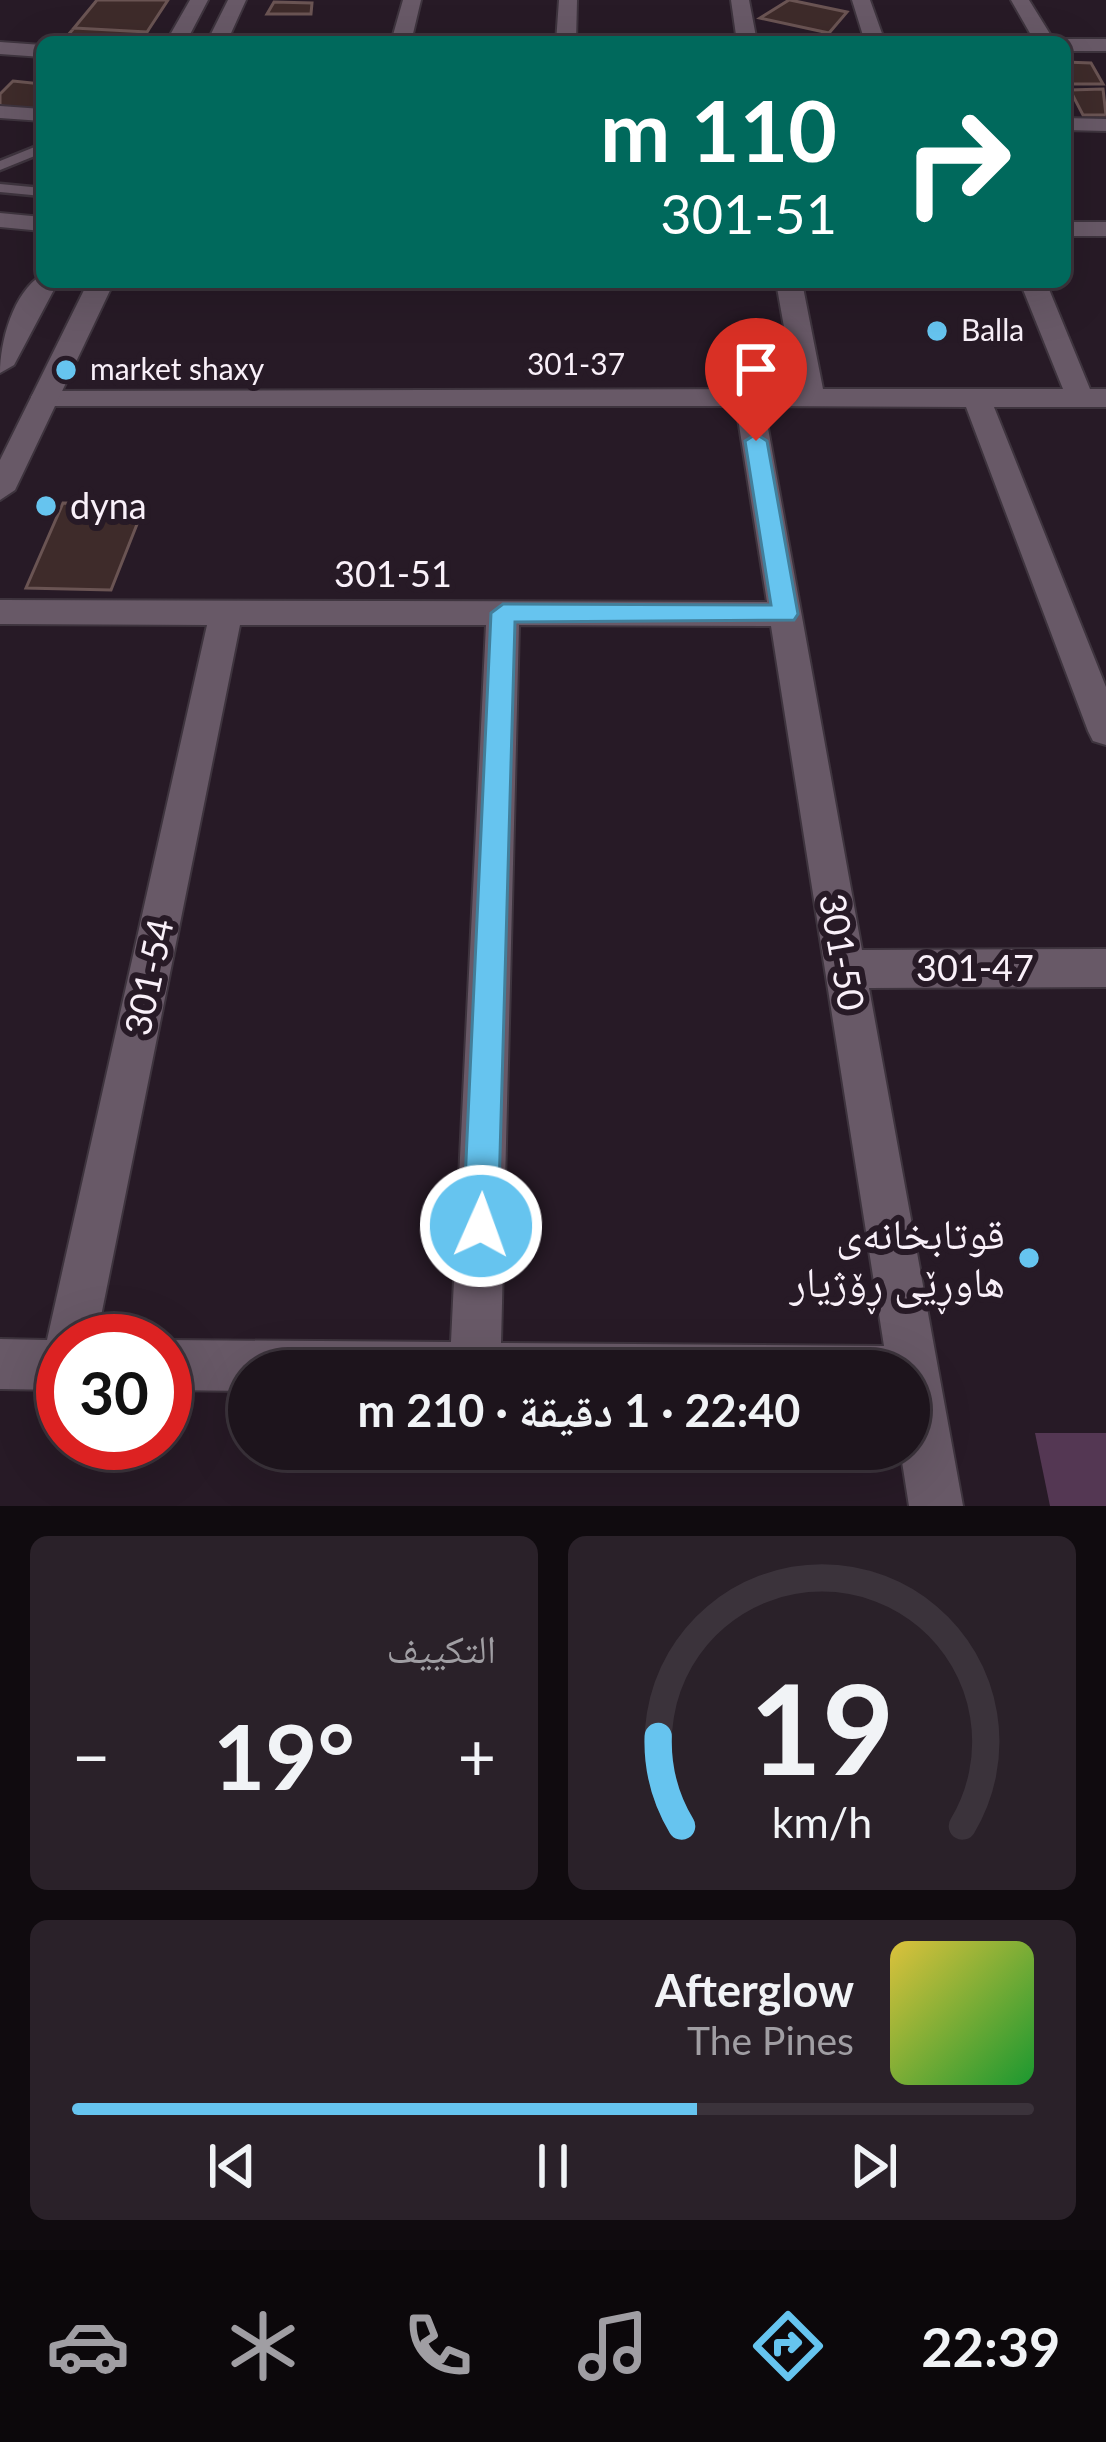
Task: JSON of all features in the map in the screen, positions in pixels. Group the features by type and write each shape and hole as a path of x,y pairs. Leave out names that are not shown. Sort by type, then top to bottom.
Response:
{"street":[{"path":"179,36 199,0"},
{"path":"220,36 237,0"},
{"path":"403,36 412,0"},
{"path":"566,36 568,0"},
{"path":"740,0 746,36"},
{"path":"861,0 873,36"},
{"path":"1020,0 1041,36"},
{"path":"1071,45 1106,45"},
{"path":"0,48 36,51"},
{"path":"0,112 36,115"},
{"path":"1071,124 1106,125"},
{"path":"0,220 36,223"},
{"path":"1071,229 1106,229"},
{"path":"0,365 42,288"},
{"path":"0,490 97,288"},
{"path":"790,288 811,398"},
{"path":"1036,288 1093,398"},
{"name":"301-37","path":"45,397 1093,398"},
{"name":"301-50","path":"749,398 909,1350"},
{"path":"977,398 1106,731"},
{"name":"301-51","path":"0,612 785,614"},
{"name":"301-54","path":"77,1314 226,613"},
{"path":"477,1350 503,613"},
{"name":"301-47","path":"844,968 1106,968"},
{"path":"0,1364 36,1364"},
{"path":"192,1365 228,1366"},
{"name":"301-50","path":"930,1470 936,1506"}],"lane":[{"path":"0,166 36,151"},
{"path":"0,205 6,189 36,192"}],"shaded area":[{"path":"1035,1433 1106,1433 1106,1506 1050,1506"}],"building":[{"path":"97,0 168,0 147,32 74,28"},
{"path":"789,0 847,12 829,33 760,18"},
{"path":"274,2 312,3 311,14 267,14"},
{"path":"74,28 147,32 144,36 67,36"},
{"path":"1071,62 1091,63 1103,84 1072,84"},
{"path":"13,81 36,83 36,109 0,106 0,94"},
{"path":"1103,89 1106,115 1083,115 1071,90"},
{"path":"63,503 145,504 111,590 26,588"}],"place":[{"name":"Balla","path":"937,331"},
{"name":"market shaxy","path":"66,370"},
{"name":"dyna","path":"46,506"},
{"name":"قوتابخانەی هاوڕێی ڕۆژیار","path":"1029,1258"}],"route":[{"path":"481,1226 503,613 785,614 756,441"}]}
